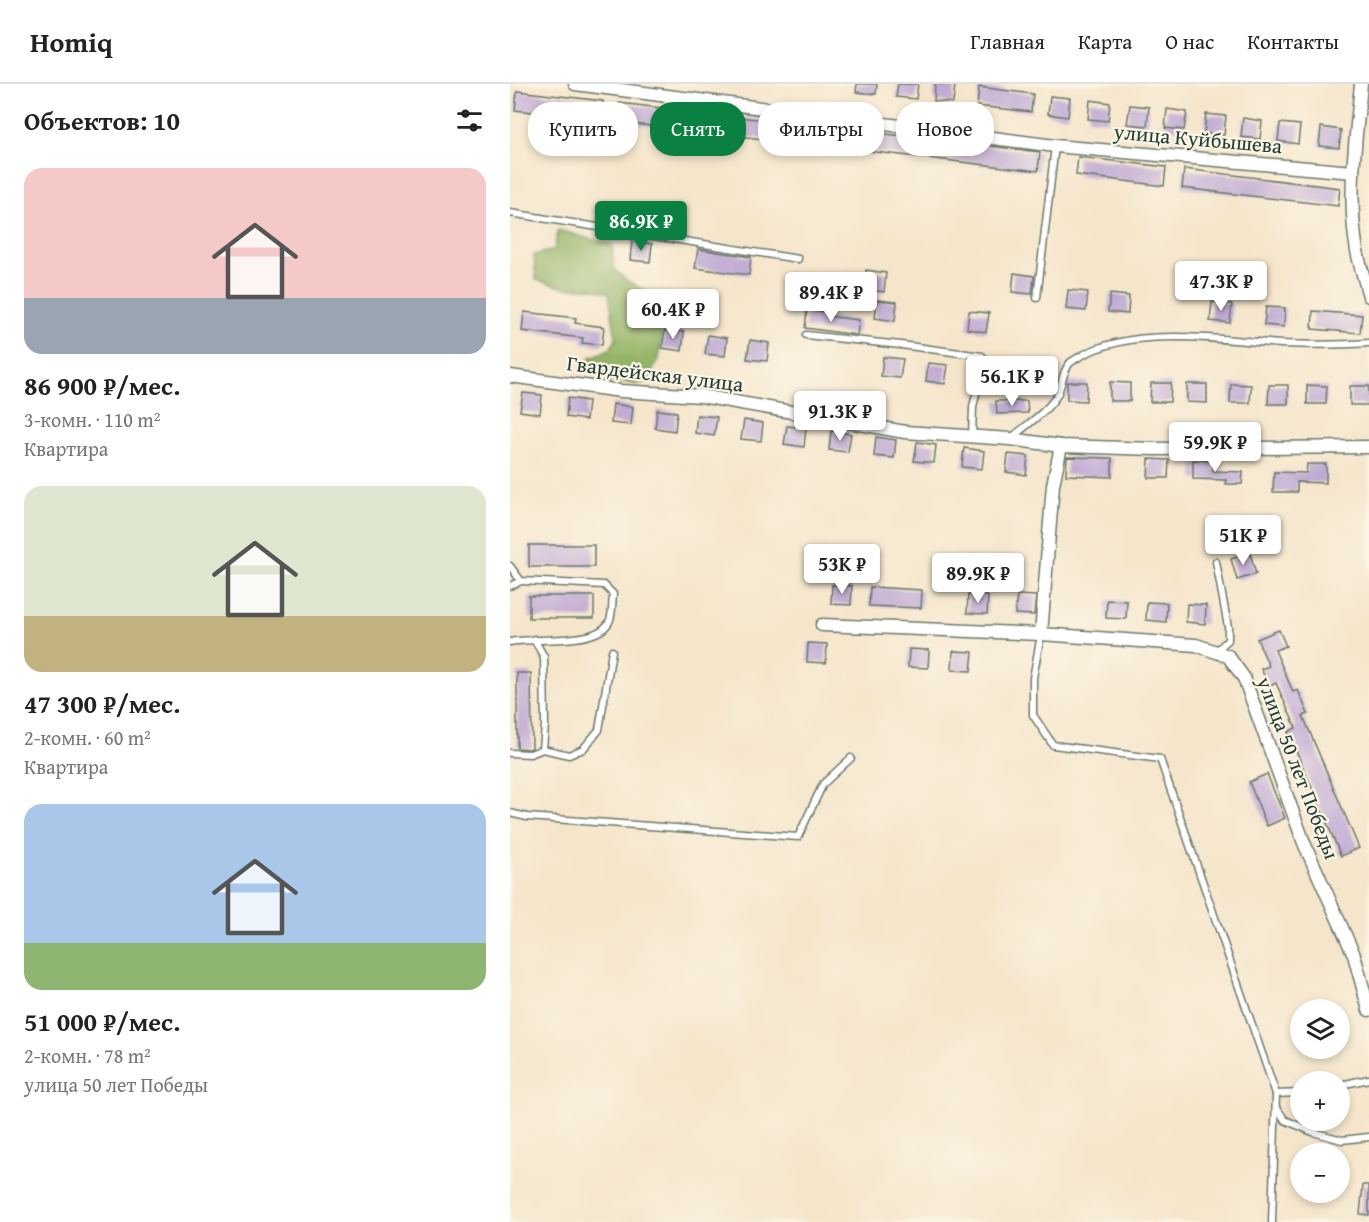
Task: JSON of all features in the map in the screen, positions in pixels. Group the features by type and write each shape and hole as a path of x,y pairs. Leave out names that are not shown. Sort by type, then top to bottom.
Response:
{"street":[{"name":"улица Куйбышева","path":"575,84 646,88 1055,146 1353,172"},
{"path":"1361,84 1353,172 1353,219 1357,251 1369,296"},
{"name":"Гвардейская улица","path":"510,376 621,391 701,396 904,432 1010,439 1061,446 1369,447"},
{"path":"1041,634 1053,484 1061,446"},
{"name":"улица 50 лет Победы","path":"822,625 1041,634 1196,645 1228,656 1244,678 1304,843 1354,955 1369,1010"}],"lane":[{"path":"1037,298 1055,146"},
{"path":"510,213 798,259"},
{"path":"807,335 982,356 981,373 973,407 972,437"},
{"path":"1010,439 1031,422 1056,396 1069,364 1082,356 1122,341 1196,336 1338,346 1369,343"},
{"path":"1216,562 1228,627 1228,640 1216,652"},
{"path":"510,566 521,581"},
{"path":"510,586 521,581 604,585 613,594 609,622 600,632 568,639 510,642"},
{"path":"1041,634 1033,678 1033,715 1053,745 1160,759 1276,1094 1272,1222"},
{"path":"534,639 543,657 545,725 543,749"},
{"path":"510,753 530,754 543,749 569,755 583,749 599,730 612,651"},
{"path":"510,813 527,817 798,837 823,784 851,758"},
{"path":"1350,1083 1369,1079"},
{"path":"1276,1094 1290,1095"},
{"path":"1275,1106 1285,1120 1313,1132 1342,1140 1369,1137"}],"green space":[{"path":"558,230 612,245 614,269 626,280 651,294 664,320 659,359 646,382 634,384 599,377 589,358 610,349 616,340 609,293 592,288 566,288 536,280 534,255 554,250"}],"building":[{"path":"857,84 877,84 876,94 856,92"},
{"path":"898,84 918,84 916,99 896,97"},
{"path":"935,84 955,85 953,102 934,101"},
{"path":"979,87 1033,94 1031,112 994,108 994,102 977,102"},
{"path":"517,91 603,101 528,102 528,112 515,110"},
{"path":"1050,96 1070,98 1068,117 1048,114"},
{"path":"1090,100 1110,103 1108,121 1088,119"},
{"path":"638,105 650,107 650,126 638,124"},
{"path":"1130,105 1149,107 1147,126 1127,124"},
{"path":"1167,109 1187,112 1184,130 1165,128"},
{"path":"1206,114 1226,116 1224,135 1204,133"},
{"path":"746,118 758,119 758,138 746,137"},
{"path":"1243,118 1262,121 1260,139 1241,137"},
{"path":"1280,123 1300,125 1298,144 1278,141"},
{"path":"1321,127 1341,130 1339,148 1319,146"},
{"path":"884,134 896,135 896,154 884,153"},
{"path":"994,147 1040,152 1038,171 909,156 994,156"},
{"path":"1078,157 1166,167 1164,186 1076,175"},
{"path":"1184,169 1340,188 1338,206 1182,188"},
{"path":"632,241 652,244 650,262 630,260"},
{"path":"698,249 751,257 749,275 695,268"},
{"path":"866,270 886,273 884,292 864,289"},
{"path":"1014,273 1034,276 1032,294 1012,292"},
{"path":"1068,290 1088,292 1086,311 1066,309"},
{"path":"1110,294 1129,296 1128,314 1108,312"},
{"path":"877,300 897,302 895,321 875,318"},
{"path":"1212,302 1232,304 1230,323 1210,321"},
{"path":"1266,307 1285,308 1284,327 1264,325"},
{"path":"807,310 827,312 826,316 859,320 857,335 805,328"},
{"path":"969,311 989,313 986,332 967,329"},
{"path":"1313,311 1362,315 1360,333 1312,329"},
{"path":"524,312 576,318 575,323 604,327 602,345 582,343 583,338 522,331"},
{"path":"665,330 684,332 682,351 662,348"},
{"path":"708,335 727,338 725,356 705,354"},
{"path":"750,340 769,343 767,361 747,359"},
{"path":"883,357 903,359 900,378 881,376"},
{"path":"928,363 948,365 945,384 926,381"},
{"path":"1067,382 1087,382 1086,401 1067,400"},
{"path":"1110,382 1130,383 1130,401 1110,401"},
{"path":"1151,383 1171,383 1170,402 1150,402"},
{"path":"1187,384 1207,384 1207,403 1187,402"},
{"path":"1231,384 1251,385 1250,403 1230,403"},
{"path":"1269,385 1288,385 1288,404 1268,404"},
{"path":"1307,385 1327,386 1326,404 1307,404"},
{"path":"1350,386 1369,386 1369,405 1350,405"},
{"path":"523,393 542,395 540,414 520,411"},
{"path":"568,398 588,401 586,420 566,417"},
{"path":"996,401 1027,401 1028,413 997,414"},
{"path":"613,404 633,407 631,425 611,423"},
{"path":"657,410 677,412 675,431 655,428"},
{"path":"697,415 717,417 714,436 695,433"},
{"path":"744,420 763,423 761,441 741,439"},
{"path":"787,426 806,428 804,447 784,444"},
{"path":"831,431 851,434 848,452 829,450"},
{"path":"876,437 896,440 894,458 874,456"},
{"path":"917,442 936,445 934,463 914,461"},
{"path":"964,448 984,451 982,469 962,467"},
{"path":"1008,454 1028,456 1026,475 1006,472"},
{"path":"1067,457 1112,458 1112,477 1066,475"},
{"path":"1149,459 1169,460 1168,478 1148,478"},
{"path":"1193,460 1213,461 1213,471 1243,472 1242,484 1226,484 1226,480 1193,479"},
{"path":"1307,464 1326,464 1326,483 1297,482 1297,492 1273,492 1274,472 1306,473"},
{"path":"529,545 594,545 594,567 529,567"},
{"path":"1250,553 1256,574 1237,580 1231,559"},
{"path":"832,585 852,586 851,605 831,604"},
{"path":"870,587 922,590 921,608 869,606"},
{"path":"968,595 988,596 987,614 967,613"},
{"path":"1017,595 1036,596 1034,615 1015,614"},
{"path":"529,596 594,596 594,618 529,618"},
{"path":"1107,600 1127,601 1126,619 1106,618"},
{"path":"1147,602 1167,603 1166,622 1146,620"},
{"path":"1187,604 1206,605 1205,624 1186,622"},
{"path":"1279,630 1286,646 1275,650 1293,692 1298,690 1308,714 1303,716 1359,848 1341,856 1288,732 1296,728 1276,683 1269,686 1261,669 1269,666 1257,639"},
{"path":"808,643 827,644 826,663 807,662"},
{"path":"909,649 929,650 928,668 908,667"},
{"path":"953,651 973,652 971,671 952,670"},
{"path":"517,673 531,673 532,748 529,749 517,748"},
{"path":"1267,774 1285,818 1267,826 1249,782"},
{"path":"1363,1185 1369,1185 1369,1215 1360,1214"}]}
